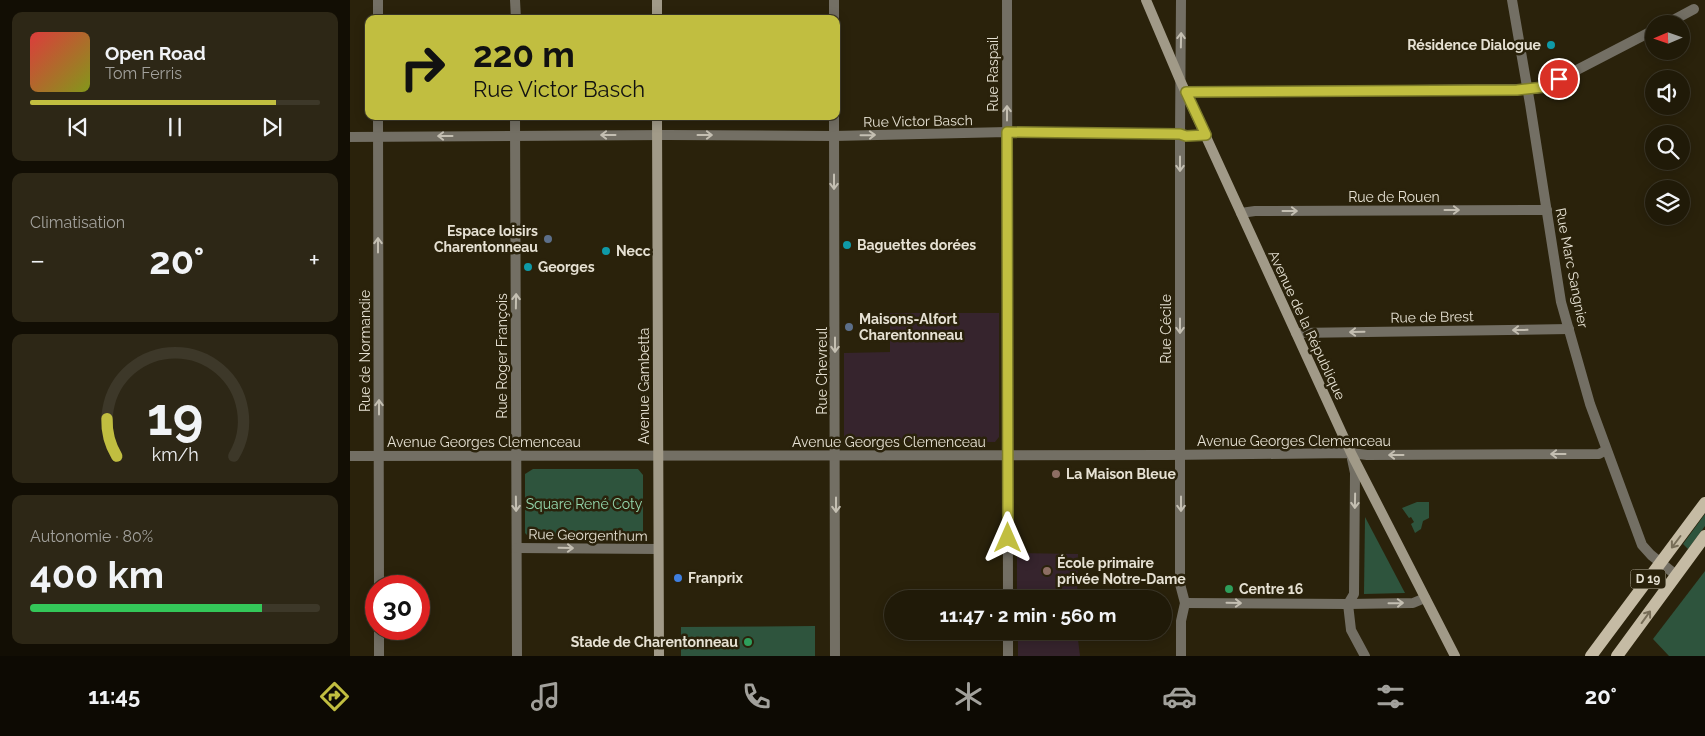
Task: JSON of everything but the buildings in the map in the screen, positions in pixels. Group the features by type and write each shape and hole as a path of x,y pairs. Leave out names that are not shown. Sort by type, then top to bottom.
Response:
{"main road":[{"path":"657,0 657,15"},
{"name":"Avenue de la République","path":"1146,0 1180,80 1351,453 1455,656"},
{"name":"Avenue Gambetta","path":"657,120 658,656"},
{"name":"D 19","path":"1591,656 1705,503"},
{"name":"D 19","path":"1617,656 1705,536"}],"street":[{"path":"378,0 378,15"},
{"path":"516,0 516,15"},
{"path":"834,0 834,15"},
{"name":"Rue Raspail","path":"1007,0 1008,590"},
{"name":"Rue Cécile","path":"1181,0 1180,584 1185,603 1181,621 1181,656"},
{"name":"Rue Marc Sangnier","path":"1512,0 1560,294 1584,387 1642,546 1676,575"},
{"path":"1683,15 1694,9"},
{"path":"1186,92 1528,90 1544,87 1645,35"},
{"name":"Rue de Normandie","path":"378,120 379,575"},
{"name":"Rue Roger François","path":"515,120 517,656"},
{"name":"Rue Chevreul","path":"834,120 836,656"},
{"name":"Rue Victor Basch","path":"350,137 834,136 1007,132 1206,135"},
{"name":"Rue de Rouen","path":"1241,214 1265,211 1546,210"},
{"name":"Rue de Brest","path":"1296,333 1569,329"},
{"name":"Avenue Georges Clemenceau","path":"350,456 1599,454 1606,450"},
{"path":"1351,453 1355,473 1354,594 1348,604 1350,630 1365,656"},
{"name":"Rue Georgenthum","path":"517,548 658,549"},
{"path":"1185,603 1413,603 1425,598"},
{"path":"379,640 379,656"},
{"path":"1008,640 1008,656"}],"shaded area":[{"path":"890,313 999,313 999,437 995,442 848,441 844,438 844,353 890,352"},
{"name":"École primaire privée Notre-Dame","path":"1017,553 1078,554 1077,590 1017,590"},
{"path":"1018,640 1078,640 1080,656 1018,656"}],"green space":[{"name":"Square René Coty","path":"533,469 638,469 643,475 643,533 636,538 529,537 525,533 525,474"},
{"path":"1417,502 1429,502 1429,518 1423,521 1421,529 1415,533 1411,524 1414,522 1402,508"},
{"path":"1705,514 1705,526 1688,549 1683,544"},
{"path":"1365,517 1405,593 1364,594"},
{"path":"1705,571 1705,656 1669,656 1653,639"},
{"name":"Stade de Charentonneau","path":"815,626 815,656 681,656 681,627"}],"place":[{"name":"Résidence Dialogue","path":"1551,45"},
{"name":"Espace loisirs Charentonneau","path":"548,239"},
{"name":"Baguettes dorées","path":"847,245"},
{"name":"Necc","path":"606,251"},
{"name":"Georges","path":"528,267"},
{"name":"Maisons-Alfort Charentonneau","path":"849,327"},
{"name":"La Maison Bleue","path":"1056,474"},
{"name":"École primaire privée Notre-Dame","path":"1047,571"},
{"name":"Franprix","path":"678,578"},
{"name":"Centre 16","path":"1229,589"},
{"name":"Stade de Charentonneau","path":"748,642"}],"route":[{"path":"1008,538 1007,132 1206,135 1186,92 1517,90 1544,87 1559,79"}]}
